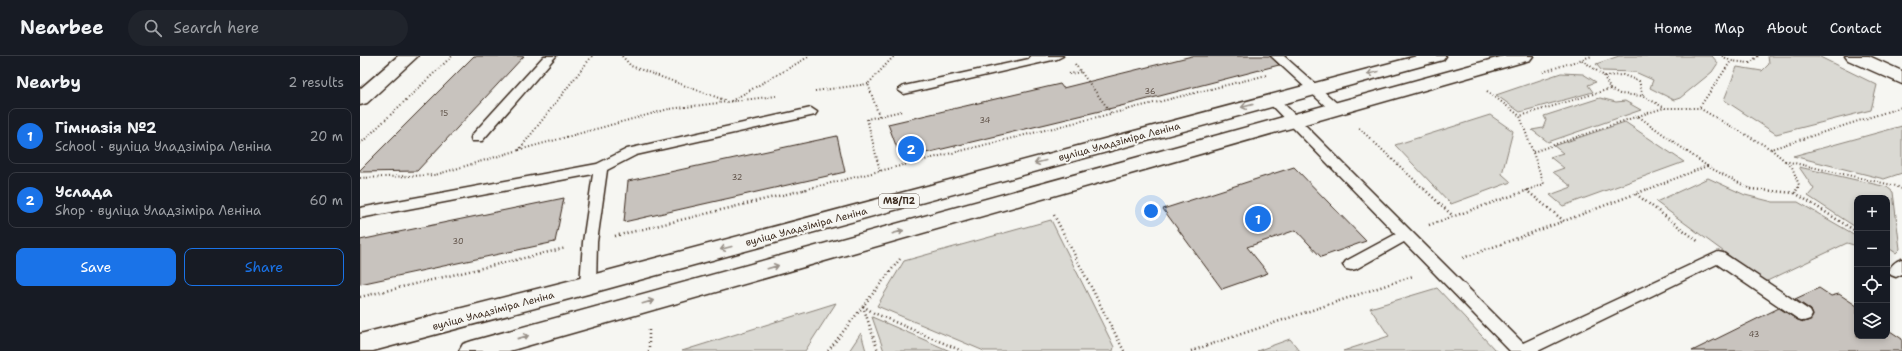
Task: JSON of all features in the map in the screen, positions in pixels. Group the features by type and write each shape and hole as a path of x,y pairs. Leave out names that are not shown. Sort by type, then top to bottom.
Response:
{"main road":[{"path":"360,99 409,56"},
{"name":"вуліца Уладзіміра Леніна","path":"360,344 588,285 1437,56"},
{"path":"472,351 1336,110 1524,56"},
{"path":"1854,56 1901,77"}],"lane":[{"path":"477,138 550,56"},
{"path":"904,90 1035,58 1057,56"},
{"path":"1277,56 1336,110"},
{"path":"1272,100 1404,235 1438,267 1521,351 1718,257 1804,315"},
{"path":"360,213 601,168 632,152 811,112"},
{"path":"588,285 590,242 601,168"},
{"path":"1351,265 1404,235"}],"path":[{"path":"360,144 452,56"},
{"path":"519,150 592,56"},
{"path":"622,56 631,66 729,102 810,56"},
{"path":"814,91 868,84 894,56"},
{"path":"1722,56 1731,60 1750,64 1758,56"},
{"path":"1581,60 1604,76 1610,89 1620,94 1643,96 1665,108"},
{"path":"1699,108 1731,60"},
{"path":"1073,61 1112,114"},
{"path":"360,297 590,242 1292,69"},
{"path":"1065,75 1081,72"},
{"path":"1604,76 1623,75 1639,81 1643,96"},
{"path":"868,84 880,116"},
{"path":"1520,116 1610,89"},
{"path":"1404,235 1544,184 1520,116 1487,91"},
{"path":"360,178 435,174 669,109 783,95"},
{"path":"1771,149 1902,107"},
{"path":"1533,152 1665,108 1699,108 1771,149 1792,167 1799,185 1795,193"},
{"path":"880,171 867,119 903,111"},
{"path":"1638,116 1707,166 1753,190 1795,193 1855,231"},
{"path":"1359,128 1453,216"},
{"path":"1784,161 1896,186 1902,189"},
{"path":"1191,351 1438,267 1564,221 1707,166"},
{"path":"1526,190 1564,221"},
{"path":"1636,193 1718,257"},
{"path":"1054,215 1124,351"},
{"path":"828,351 900,259"},
{"path":"863,306 878,351"},
{"path":"863,306 874,313 962,351"},
{"path":"649,330 649,351"}],"shaded area":[{"path":"1619,56 1712,56 1718,63 1712,72 1680,98 1674,100 1650,88 1653,80 1635,72 1602,71 1596,64"},
{"path":"1768,56 1818,56 1877,85 1871,110 1776,134 1724,100 1737,67 1762,71 1769,64"},
{"path":"1561,73 1583,74 1596,82 1588,85 1593,92 1520,112 1496,95"},
{"path":"1600,98 1616,102 1625,101 1641,110 1548,142 1532,130 1543,128 1546,120 1544,116"},
{"path":"1490,115 1513,131 1502,174 1511,182 1451,204 1395,145"},
{"path":"1625,122 1684,162 1563,206 1550,195 1572,187 1553,172 1564,168 1550,157 1563,153 1554,146"},
{"path":"1902,126 1902,173 1884,179 1793,156"},
{"path":"1799,167 1887,187 1893,192 1900,249 1896,253 1890,249 1890,195 1854,195 1854,226 1808,196 1814,189"},
{"path":"1708,178 1745,195 1773,202 1798,202 1854,234 1854,245 1847,243 1765,282 1656,202"},
{"path":"1051,220 1114,347 1113,351 984,351 877,306 904,261"},
{"path":"1437,288 1496,351 1343,351 1389,336 1370,308"},
{"path":"836,303 805,351 682,351"},
{"path":"872,317 950,351 884,351"},
{"path":"861,333 866,351 849,351"},
{"path":"1290,339 1300,351 1257,351"}],"building":[{"path":"474,56 524,56 417,171 360,172 360,170"},
{"path":"1192,56 1270,56 1279,65 1129,104 901,159 888,124 1060,84 1063,88"},
{"path":"837,136 845,172 624,222 628,181"},
{"path":"1294,167 1366,241 1321,257 1296,230 1247,247 1268,273 1222,289 1163,209"},
{"path":"564,198 555,242 360,284 360,240"},
{"path":"1819,288 1831,296 1839,294 1854,304 1854,339 1890,339 1890,331 1902,339 1902,351 1692,351 1779,308 1798,320 1804,322 1810,320 1813,316 1811,310 1795,299"}],"place":[{"name":"Услада","path":"911,149"},
{"name":"Гімназія №2","path":"1258,219"}]}
